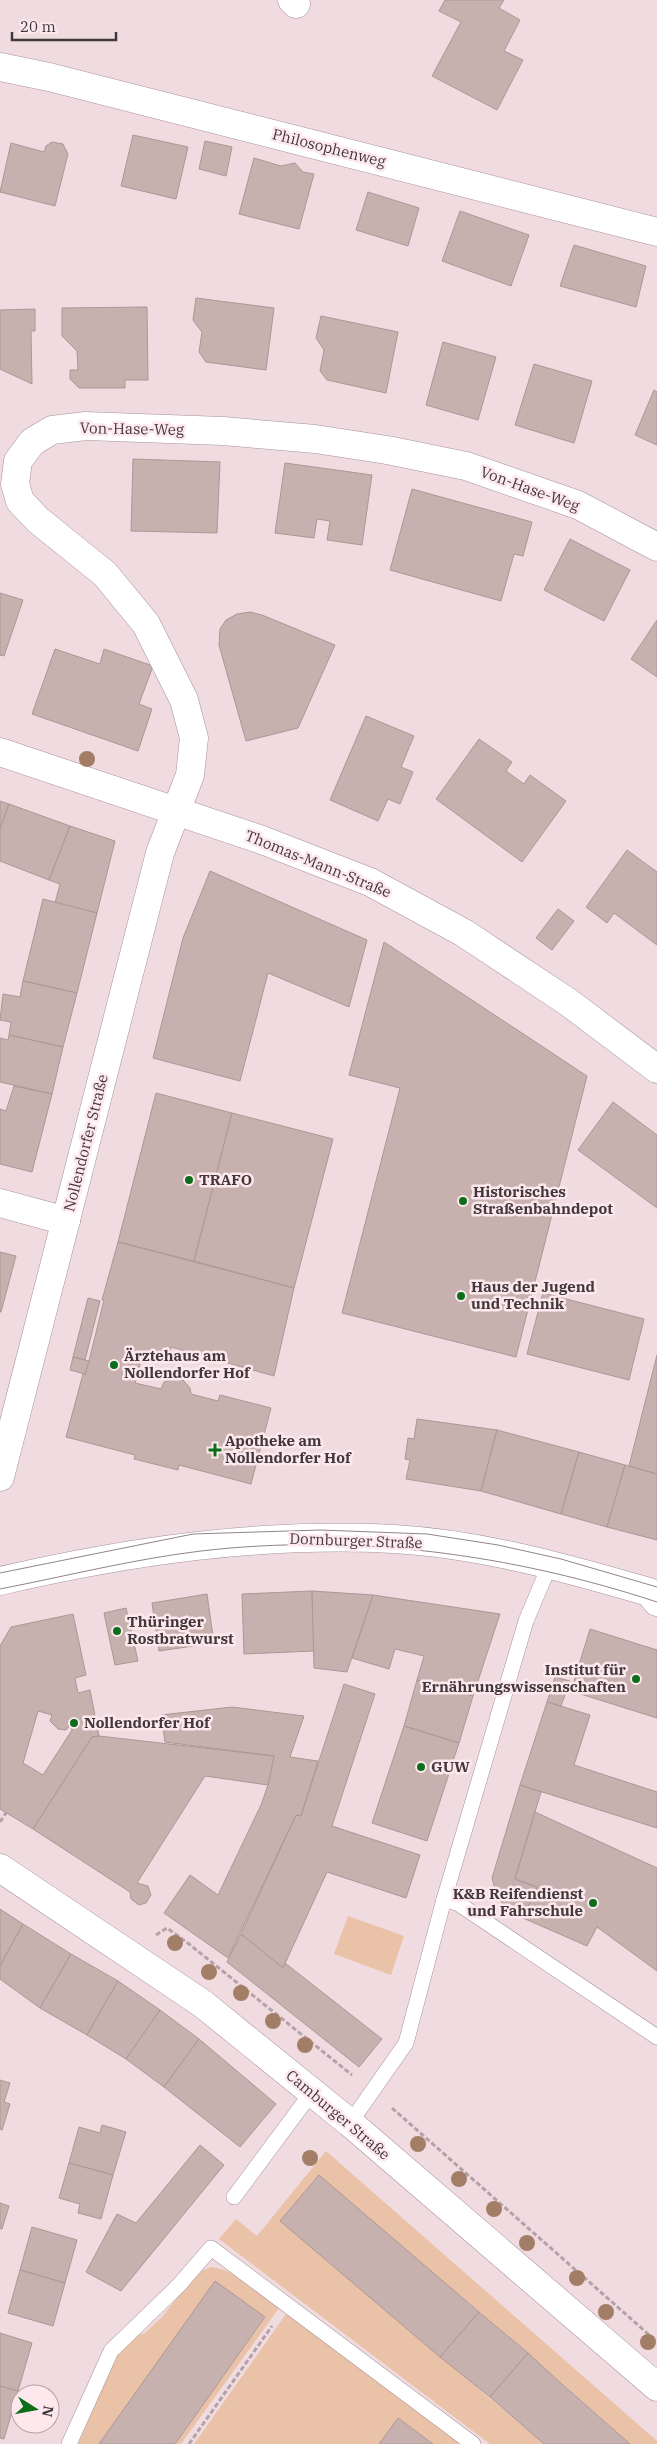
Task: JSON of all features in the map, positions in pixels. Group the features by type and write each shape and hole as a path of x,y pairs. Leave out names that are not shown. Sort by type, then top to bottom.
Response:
{"street":[{"name":"Philosophenweg","path":"0,67 58,79 657,232"},
{"name":"Von-Hase-Weg","path":"176,810 190,775 194,738 184,700 146,624 105,574 38,520 20,501 15,484 18,461 32,442 52,430 86,426 223,431 315,439 387,450 466,466 578,505 657,547"},
{"name":"Thomas-Mann-Straße","path":"0,752 262,840 370,882 464,932 568,1002 657,1069"},
{"name":"Nollendorfer Straße","path":"0,1477 160,853 176,810"},
{"path":"0,1203 66,1220"},
{"name":"Dornburger Straße","path":"0,1581 164,1549 302,1537 395,1539 469,1548 550,1564 654,1595"},
{"name":"Camburger Straße","path":"0,1868 203,2004 350,2123 657,2387"}],"lane":[{"path":"350,2123 406,2043 444,1899 526,1621 550,1564"},
{"path":"444,1899 467,1909 657,2037"},
{"path":"234,2198 312,2092"},
{"path":"68,2444 111,2351 180,2284 211,2248 473,2444"}],"path":[{"path":"0,1822 6,1813"},
{"path":"189,2444 287,2305"}],"shaded area":[{"path":"348,1916 404,1936 391,1975 334,1954"},
{"path":"326,2151 657,2441 657,2444 630,2444 528,2353 319,2176 280,2221 544,2444 490,2444 219,2239 236,2219 257,2236"},
{"path":"212,2267 240,2277 279,2308 181,2444 175,2444 265,2318 215,2282 99,2444 78,2444 120,2347 128,2339 145,2333 162,2317 198,2272"},
{"path":"286,2314 462,2444 433,2444 398,2418 379,2444 194,2444"}],"building":[{"path":"445,0 504,0 499,8 520,20 504,51 523,60 497,110 432,76 461,22 439,11"},
{"path":"133,135 188,147 176,199 121,186"},
{"path":"205,141 232,147 226,176 199,169"},
{"path":"52,142 63,144 68,154 55,206 0,192 11,143 44,152 46,146"},
{"path":"254,158 281,166 295,163 303,172 314,174 299,229 239,214"},
{"path":"368,192 419,208 408,246 356,230"},
{"path":"460,211 529,235 511,286 442,261"},
{"path":"574,245 646,266 636,307 560,286"},
{"path":"196,298 274,308 266,370 206,362 199,352 202,332 193,320"},
{"path":"147,307 148,380 125,380 125,388 79,388 70,379 70,370 78,370 77,351 62,336 62,308"},
{"path":"35,309 35,331 31,331 32,384 0,369 0,310"},
{"path":"321,316 398,332 386,393 327,380 320,371 324,350 316,338"},
{"path":"443,342 496,357 478,420 426,405"},
{"path":"534,364 592,381 574,443 515,425"},
{"path":"654,390 657,392 657,445 635,435"},
{"path":"133,459 220,462 217,533 131,531"},
{"path":"285,463 372,475 362,545 327,540 330,521 317,519 314,538 275,533"},
{"path":"412,489 532,522 523,556 514,554 501,601 390,570"},
{"path":"570,539 630,570 604,621 544,590"},
{"path":"0,593 23,600 4,656 0,655"},
{"path":"250,612 262,615 335,645 298,728 246,741 219,645 220,629 226,620 237,614"},
{"path":"657,620 657,677 631,659"},
{"path":"55,649 100,664 104,649 153,666 139,704 152,709 138,751 32,714"},
{"path":"366,716 414,736 401,767 413,772 400,804 388,799 378,821 330,800"},
{"path":"479,739 512,762 506,771 524,784 530,775 566,801 522,862 436,799"},
{"path":"0,801 9,804 0,829"},
{"path":"9,804 70,826 49,880 0,861 0,829"},
{"path":"70,826 115,841 97,913 55,903 60,884 49,880"},
{"path":"627,850 657,872 657,945 614,913 607,923 586,907"},
{"path":"210,871 367,940 349,1007 268,973 240,1081 153,1058 183,938"},
{"path":"43,899 97,913 77,993 23,981"},
{"path":"558,909 574,921 552,950 536,938"},
{"name":"Historisches Straßenbahndepot","path":"384,942 587,1076 516,1357 342,1313 400,1088 349,1075"},
{"path":"23,981 77,993 63,1047 9,1035 11,1022 0,1020 3,994 20,997"},
{"path":"9,1035 63,1047 52,1094 0,1082 0,1038 8,1040"},
{"path":"14,1086 52,1094 32,1172 0,1164 0,1109 6,1111"},
{"path":"156,1093 232,1113 194,1261 118,1242"},
{"path":"613,1102 657,1135 657,1208 578,1150"},
{"path":"232,1113 333,1139 294,1288 194,1261"},
{"name":"Ärztehaus am Nollendorfer Hof","path":"118,1242 294,1288 274,1376 171,1347 168,1359 143,1352 135,1383 161,1389 164,1382 174,1378 183,1380 190,1388 191,1394 218,1401 220,1395 271,1408 251,1484 179,1465 178,1470 134,1459 135,1455 66,1437 83,1374 85,1374 89,1361 104,1300 102,1300"},
{"path":"0,1252 16,1256 1,1312 0,1312"},
{"path":"543,1293 644,1319 629,1380 527,1354"},
{"path":"88,1298 100,1301 85,1360 73,1357"},
{"path":"657,1355 657,1474 629,1466"},
{"path":"73,1357 89,1361 85,1374 70,1370"},
{"path":"417,1419 497,1430 481,1491 406,1479 410,1460 405,1459 408,1438 414,1439"},
{"path":"497,1430 579,1452 561,1514 481,1491"},
{"path":"579,1452 625,1465 607,1527 561,1514"},
{"path":"625,1465 657,1474 657,1540 607,1527"},
{"path":"312,1591 314,1651 244,1654 242,1594"},
{"path":"312,1591 373,1595 347,1672 314,1668"},
{"path":"207,1594 214,1643 159,1651 152,1603"},
{"path":"373,1595 500,1614 473,1696 417,1680 424,1656 395,1649 389,1669 352,1658"},
{"path":"126,1608 138,1661 115,1665 104,1613"},
{"name":"Nollendorfer Hof","path":"73,1614 86,1675 75,1678 78,1693 90,1690 99,1736 92,1737 33,1829 0,1809 0,1646 11,1627","holes":["38,1711 52,1715 50,1721 58,1729 66,1730 71,1724 72,1730 43,1775 23,1763"]},
{"path":"590,1629 657,1650 657,1718 571,1691"},
{"path":"555,1677 570,1681 561,1706 547,1702"},
{"path":"417,1680 473,1696 459,1743 404,1726"},
{"path":"344,1684 375,1694 332,1826 420,1855 406,1898 327,1872 283,1968 241,1934 296,1815 301,1816"},
{"path":"547,1702 590,1715 574,1765 657,1792 657,1828 520,1785"},
{"path":"232,1707 304,1716 290,1757 318,1761 301,1816 296,1815 228,1958 164,1913 190,1875 218,1895 261,1805 268,1785 274,1756 165,1742 161,1715"},
{"name":"GUW","path":"404,1726 459,1743 427,1841 372,1823"},
{"path":"99,1736 274,1756 268,1785 205,1776 137,1883 148,1886 151,1895 146,1903 139,1905 131,1899 130,1892 33,1829 92,1737"},
{"path":"520,1785 541,1792 515,1879 537,1887 523,1918 511,1913 497,1897 492,1878"},
{"name":"K&B Reifendienst und Fahrschule","path":"535,1812 657,1868 657,1971 597,1927 587,1946 523,1918 537,1887 515,1879"},
{"path":"0,1909 23,1924 0,1966"},
{"path":"23,1924 71,1954 40,2008 0,1979 0,1966"},
{"path":"241,1934 283,1968 285,1963 382,2039 359,2067 227,1962"},
{"path":"71,1954 118,1981 87,2035 40,2008"},
{"path":"118,1981 160,2010 126,2059 87,2035"},
{"path":"160,2010 199,2039 164,2087 126,2059"},
{"path":"199,2039 276,2104 240,2147 164,2087"},
{"path":"0,2080 10,2083 4,2102 10,2104 2,2130 0,2129"},
{"path":"102,2125 126,2132 113,2175 69,2163 79,2127 100,2133"},
{"path":"200,2145 224,2165 121,2291 86,2272 117,2214 136,2223"},
{"path":"69,2163 113,2175 101,2219 78,2213 80,2204 59,2198"},
{"path":"319,2175 479,2312 440,2357 280,2221"},
{"path":"0,2203 9,2206 2,2229 0,2229"},
{"path":"32,2227 77,2240 65,2283 20,2270"},
{"path":"20,2270 65,2283 53,2326 8,2313"},
{"path":"215,2281 265,2317 200,2409 175,2444 99,2444"},
{"path":"479,2312 528,2353 490,2397 440,2357"},
{"path":"0,2333 32,2343 20,2384 10,2384 10,2389 0,2386"},
{"path":"528,2353 630,2444 544,2444 490,2397"},
{"path":"0,2386 10,2389 10,2418 4,2439 0,2438"},
{"path":"398,2418 433,2444 379,2444"}],"tram line":[{"path":"0,1573 193,1534 320,1530 427,1534 498,1545 561,1559 657,1587"},
{"path":"0,1589 176,1554 259,1546 317,1545 432,1552 489,1560 546,1571 602,1585 657,1602"}],"place":[{"name":"TRAFO","path":"189,1180"},
{"name":"Historisches Straßenbahndepot","path":"463,1201"},
{"name":"Haus der Jugend und Technik","path":"461,1296"},
{"name":"Ärztehaus am Nollendorfer Hof","path":"114,1365"},
{"name":"Apotheke am Nollendorfer Hof","path":"215,1450"},
{"name":"Thüringer Rostbratwurst","path":"117,1631"},
{"name":"Institut für Ernährungswissenschaften","path":"636,1679"},
{"name":"Nollendorfer Hof","path":"74,1723"},
{"name":"GUW","path":"421,1767"},
{"name":"K&B Reifendienst und Fahrschule","path":"593,1903"}]}
